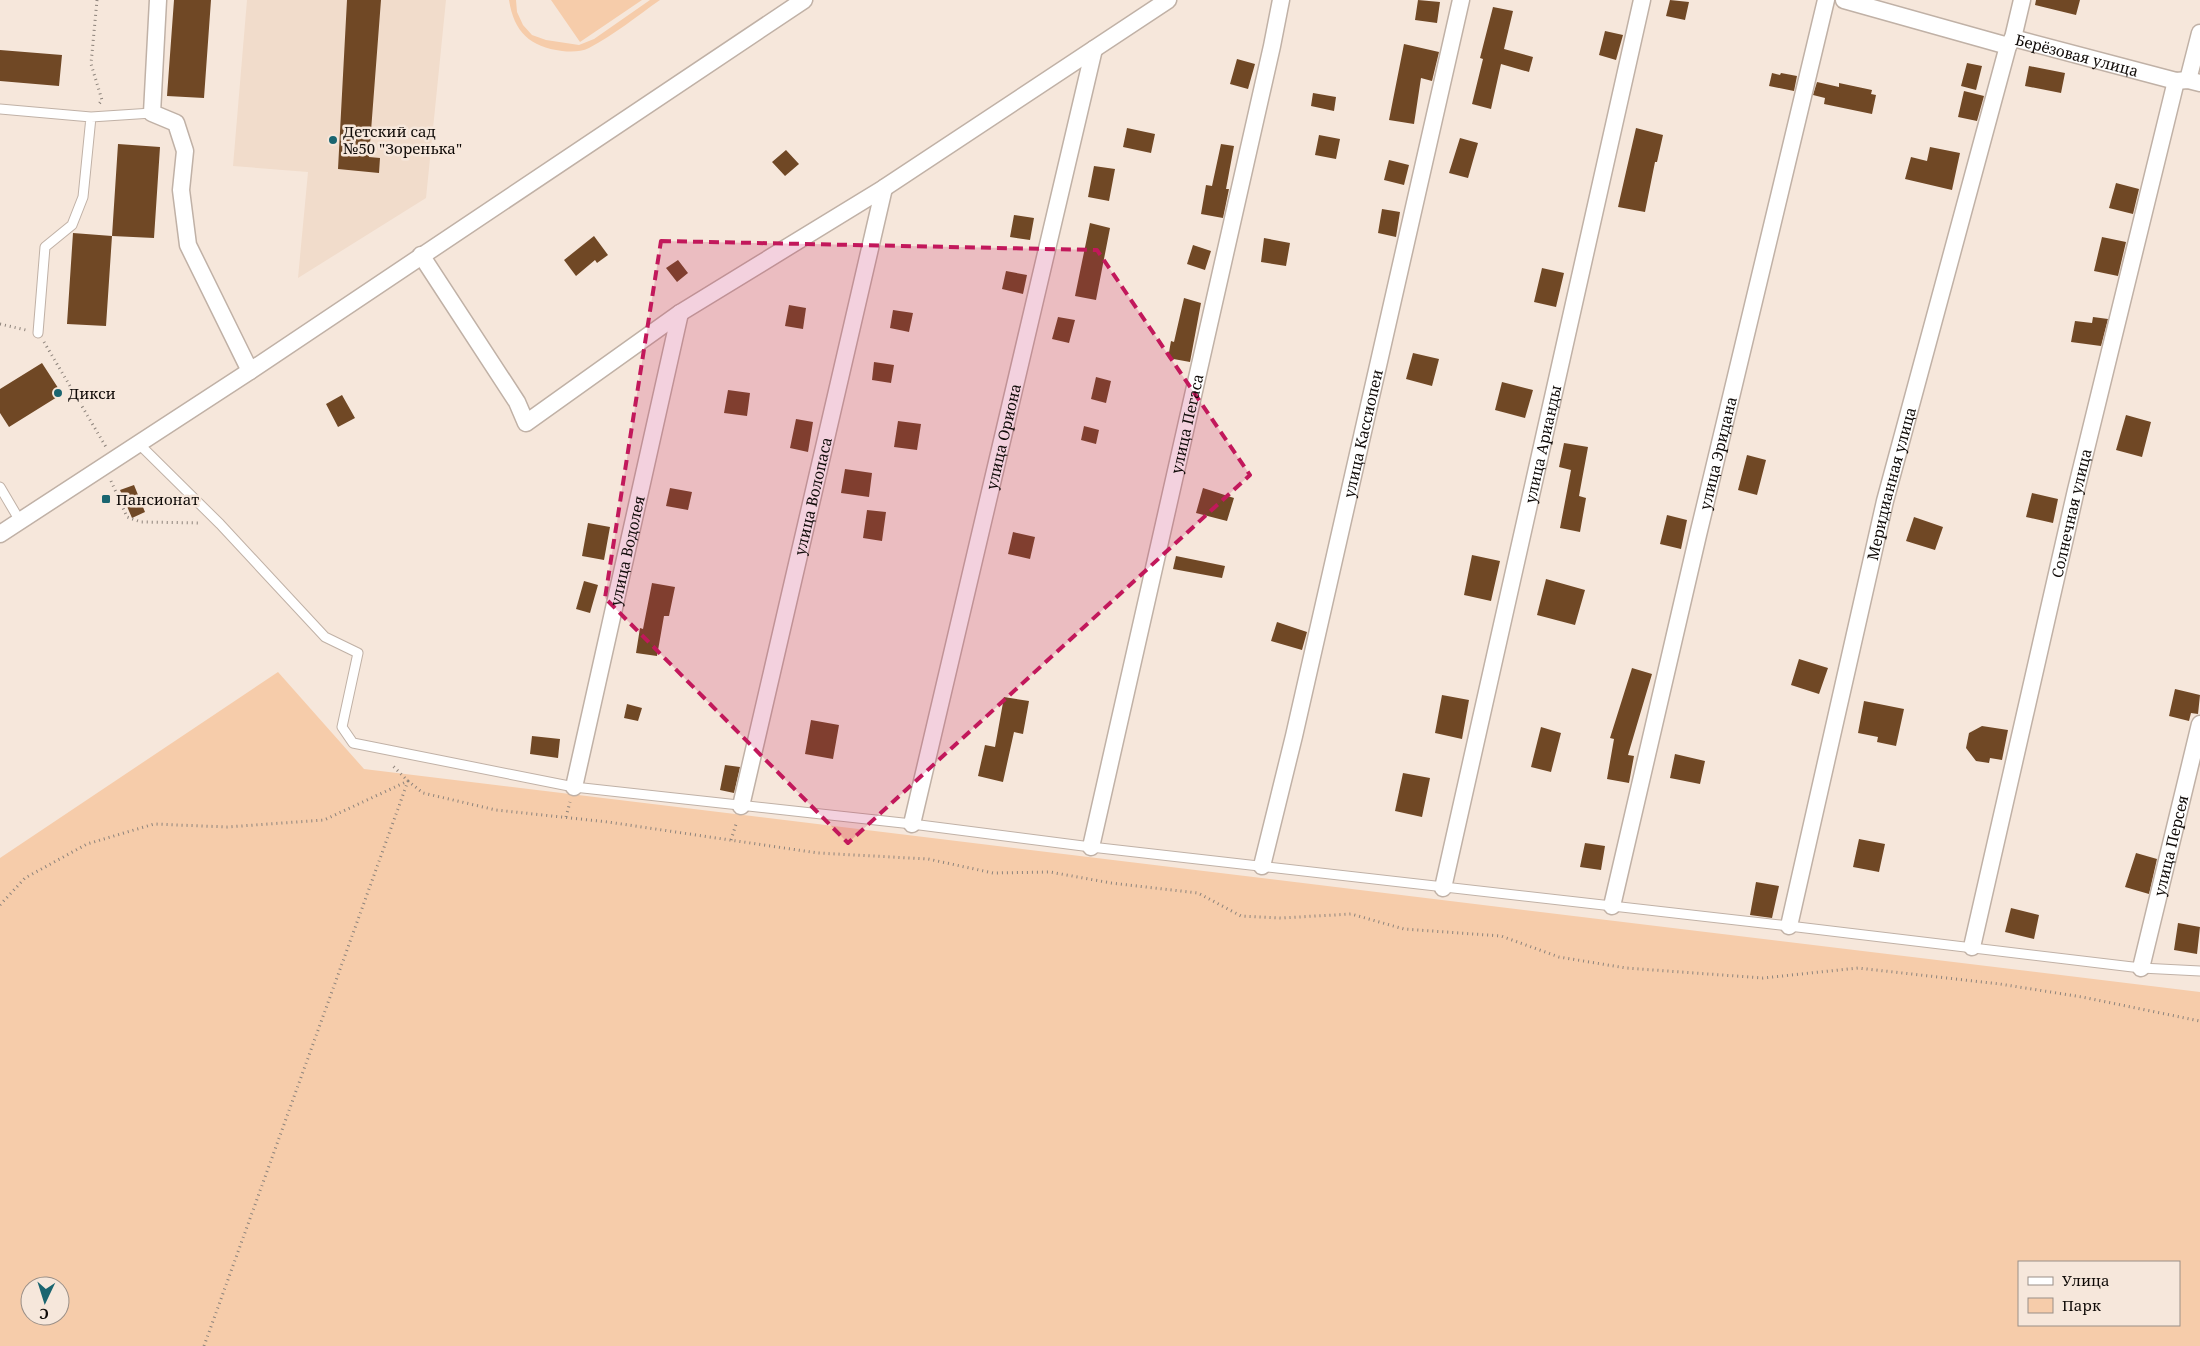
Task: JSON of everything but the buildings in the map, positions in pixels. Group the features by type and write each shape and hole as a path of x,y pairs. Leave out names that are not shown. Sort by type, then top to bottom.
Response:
{"street":[{"path":"158,0 152,113 176,123 185,151 181,190 188,245 250,371"},
{"path":"0,534 250,371 804,0"},
{"path":"422,255 517,402 526,422 680,313 884,188 1168,0"},
{"name":"улица Пегаса","path":"1091,847 1281,0"},
{"name":"улица Кассиопеи","path":"1262,866 1296,727 1461,0"},
{"name":"улица Арианды","path":"1443,888 1642,0"},
{"name":"улица Эридана","path":"1612,906 1702,516 1826,0"},
{"name":"Берёзовая улица","path":"1844,0 2011,42 2188,81"},
{"name":"Меридианная улица","path":"1790,926 1885,501 2022,0"},
{"name":"Солнечная улица","path":"1972,947 2076,490 2200,33"},
{"name":"улица Ориона","path":"912,824 1094,49"},
{"name":"улица Волопаса","path":"742,806 884,188"},
{"name":"улица Водолея","path":"574,787 680,313"},
{"name":"улица Персея","path":"2141,968 2200,724"}],"lane":[{"path":"0,108 91,117 152,113"},
{"path":"38,333 45,247 72,225 83,197 91,117"},
{"path":"138,443 274,579 326,637 358,653 342,727 352,744 574,787 912,824 1091,847 1790,926 2141,968 2200,972"},
{"path":"0,487 20,521"}],"path":[{"path":"91,117 102,100 91,64 97,0"},
{"path":"0,324 38,333 120,470 110,479 127,517 141,522 220,524"},
{"path":"0,905 25,878 87,844 125,832 154,824 227,827 324,820 408,781"},
{"path":"408,781 423,793 496,810 608,822 818,853 928,859 993,873 1050,872 1111,883 1198,893 1242,916 1280,918 1351,914 1404,929 1501,936 1559,957 1626,968 1763,978 1858,968 2009,986 2082,997 2200,1021"},
{"path":"204,1346 408,781"}],"highlighted area":[{"path":"661,241 1097,250 1250,475 848,843 605,598"}],"shaded area":[{"name":"Детский сад №50 \"Зоренька\"","path":"247,0 446,0 426,198 298,278 308,172 233,166"}],"green space":[{"path":"509,0 516,0 517,12 523,25 532,35 546,40 579,45 594,39 650,0 660,0 598,43 586,49 572,52 551,49 532,42 525,36 515,21"},
{"path":"551,0 642,0 580,42"},
{"path":"278,672 364,769 2200,992 2200,1346 0,1346 0,858"}],"place":[{"name":"Детский сад №50 \"Зоренька\"","path":"333,140"},
{"name":"Дикси","path":"58,393"},
{"name":"Пансионат","path":"106,499"}]}
